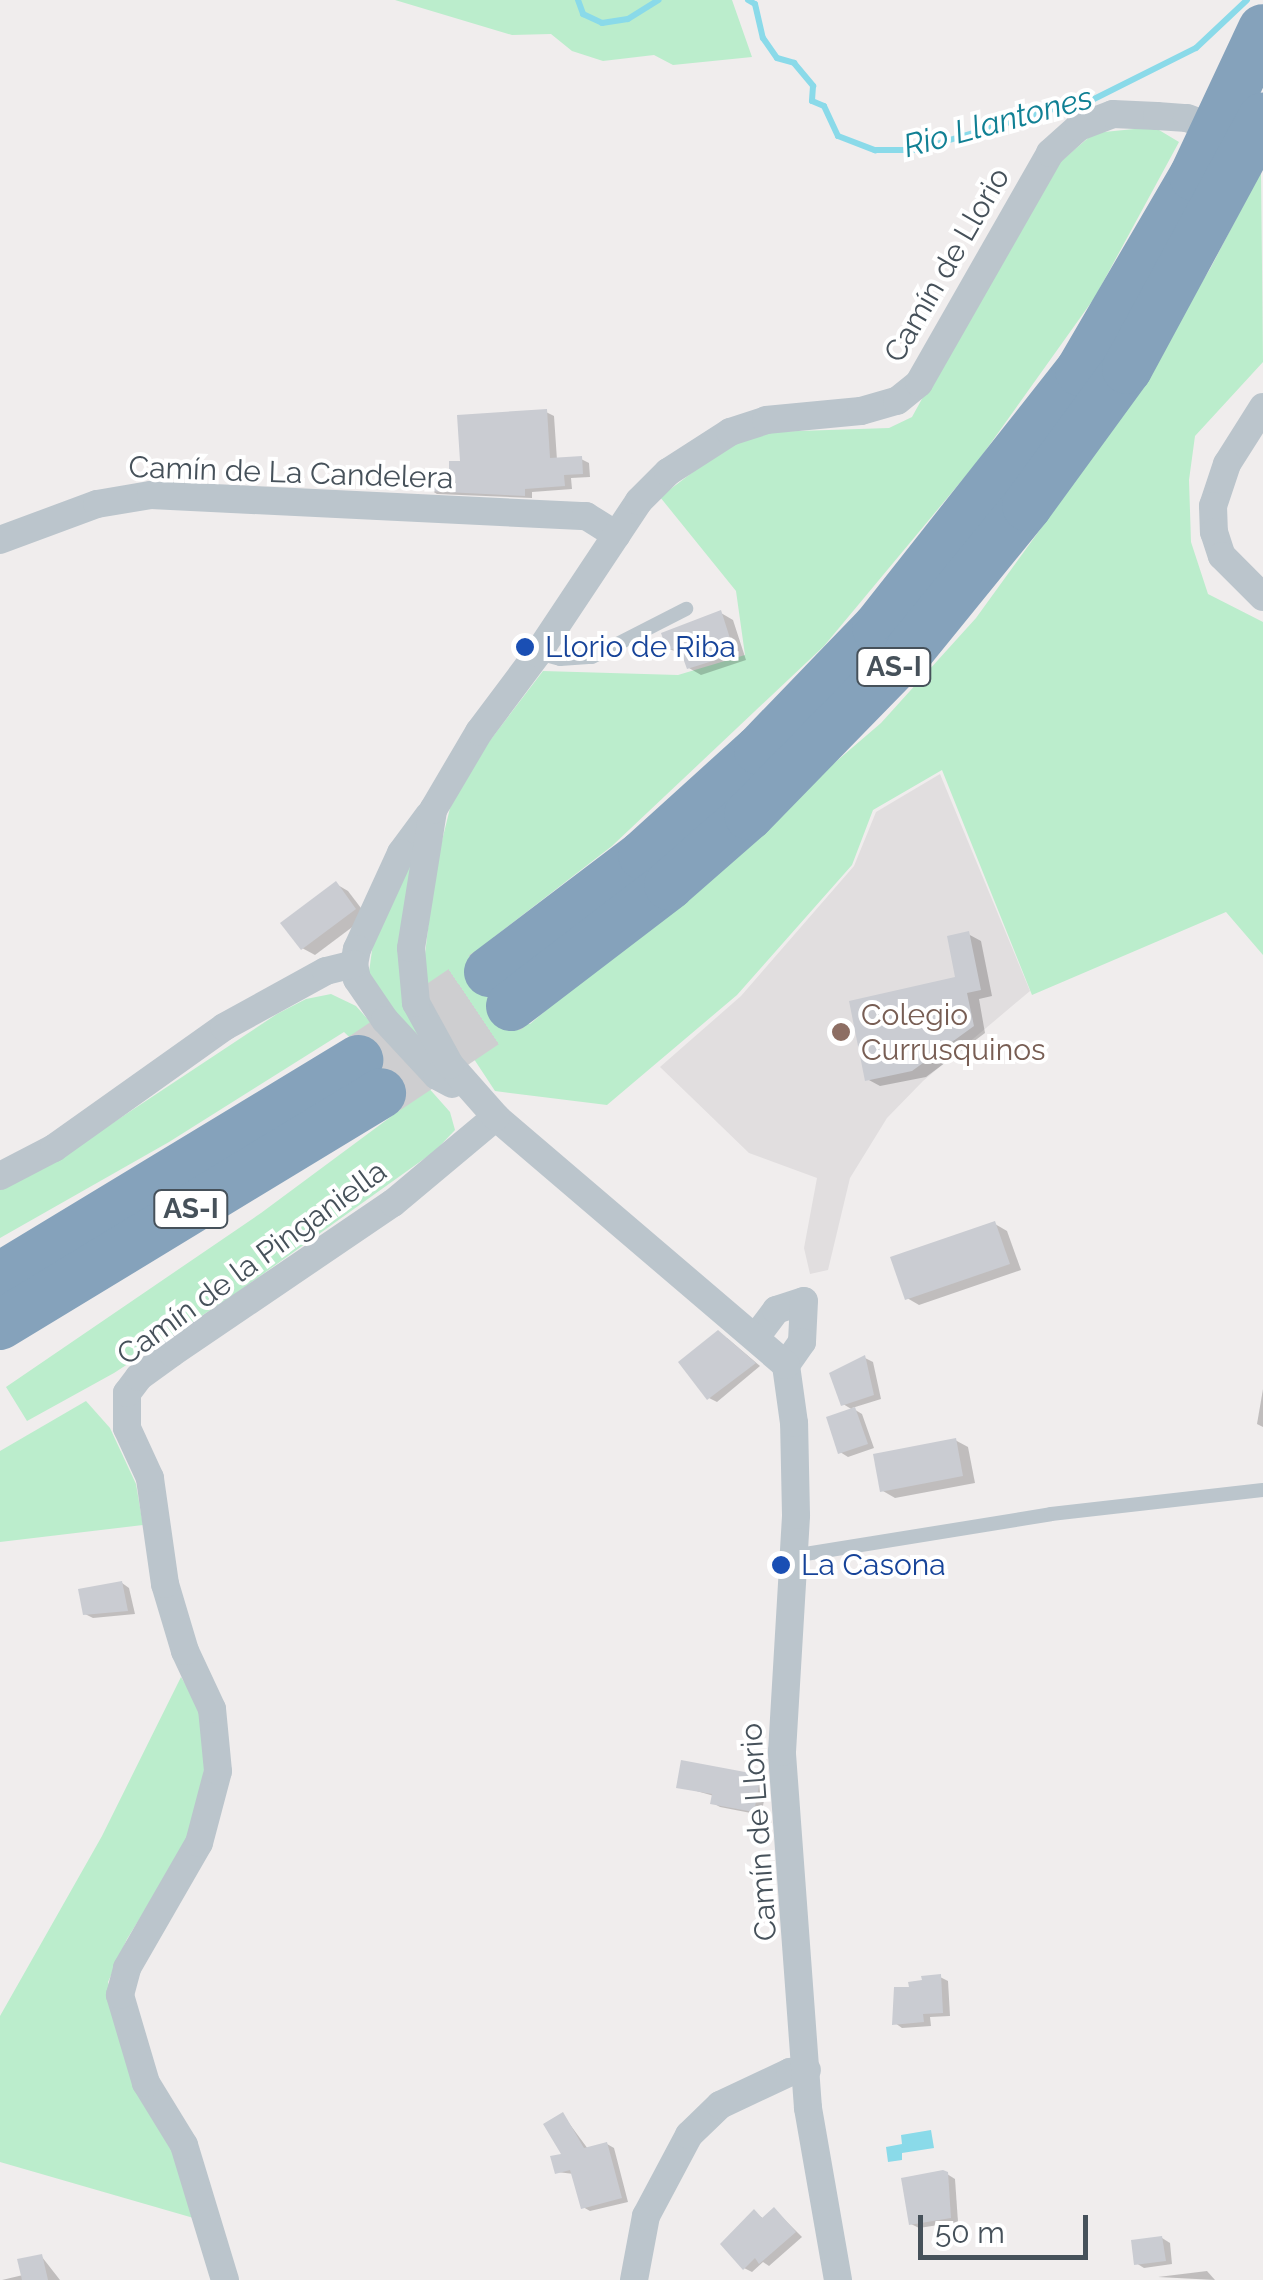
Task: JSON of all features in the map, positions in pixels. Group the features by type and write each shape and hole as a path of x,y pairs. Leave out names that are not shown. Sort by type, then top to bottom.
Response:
{"highway":[{"name":"AS-I","path":"1176,242 1220,125 1263,30"},
{"name":"AS-I","path":"500,989 759,750 877,628 1080,371 1263,116"},
{"name":"AS-I","path":"0,1277 370,1077 0,1325"}],"street":[{"name":"Camín de Llorio","path":"487,1107 437,1076 385,1020 357,978 357,948 401,853 479,732 538,653 639,501 668,472 730,432 766,420 861,411 898,401 919,383 1050,153 1079,127 1114,114 1186,118 1230,134 1263,155"},
{"path":"1263,407 1227,464 1213,506 1214,532 1222,556 1263,596"},
{"name":"Camín de La Candelera","path":"0,540 98,504 151,495 586,516 616,534"},
{"name":"Camín de Llorio","path":"432,810 411,948 416,1002 450,1066 487,1107 786,1365 794,1423 792,1556 781,1719 808,2108 838,2280"},
{"path":"0,1176 54,1148 224,1027 326,971 354,964"},
{"name":"Camín de la Pinganiella","path":"225,2280 184,2145 146,2083 120,1994 126,1968 199,1844 218,1771 212,1709 185,1650 165,1584 150,1478 127,1428 127,1393 139,1377 172,1353 393,1203 487,1107"},
{"path":"756,1337 776,1310 804,1301 802,1342 786,1365"},
{"path":"634,2280 646,2216 689,2134 720,2105 790,2072 808,2070"}],"lane":[{"path":"538,653 560,659 592,658 686,609"},
{"path":"792,1556 1052,1514 1263,1490"}],"shaded area":[{"name":"Colegio Currusquinos","path":"940,774 1030,991 923,1081 887,1118 850,1178 828,1270 810,1274 804,1248 817,1178 749,1153 660,1067 741,996 854,866 876,812"}],"green space":[{"path":"395,0 732,0 752,57 673,65 654,55 603,61 572,51 551,34 512,35"},
{"path":"1154,127 1179,142 1095,297 978,461 824,646 612,846 494,937 520,1024 530,1024 881,723 976,618 1084,469 1210,269 1261,171 1263,362 1195,436 1189,480 1191,542 1208,594 1263,622 1263,955 1226,912 1032,995 942,770 873,810 852,865 737,995 607,1105 495,1091 422,980 435,869 453,796 488,743 543,671 678,675 745,655 736,591 660,497 726,447 768,432 889,428 912,417 1046,174 1094,133"},
{"path":"415,851 421,1042 383,1005 369,972 373,943"},
{"path":"331,994 356,1006 450,1112 455,1130 435,1151 235,1294 114,1373 27,1421 6,1387 261,1213 400,1110 371,1058 344,1032 169,1142 0,1238 0,1190 93,1136 277,1014 306,999"},
{"path":"86,1401 110,1428 136,1484 143,1525 0,1542 0,1451"},
{"path":"181,1677 200,1708 206,1738 194,1831 127,1939 108,1982 134,2071 179,2146 197,2219 0,2162 0,2016 102,1836"}],"water":[{"path":"931,2130 934,2148 902,2153 902,2160 888,2162 886,2147 902,2144 901,2135"}],"building":[{"path":"547,409 550,458 582,456 583,474 564,475 565,486 525,489 525,496 426,491 427,471 449,471 449,461 460,461 457,415"},
{"path":"721,610 735,654 687,669 679,647 667,651 661,633"},
{"path":"336,881 356,909 301,950 280,923"},
{"path":"969,931 981,990 967,993 974,1026 912,1071 865,1081 849,1001 955,977 947,936"},
{"path":"995,1221 1010,1264 905,1300 890,1257"},
{"path":"718,1330 756,1363 707,1400 678,1362"},
{"path":"865,1355 874,1395 841,1406 829,1373"},
{"path":"855,1407 868,1444 838,1454 826,1417"},
{"path":"956,1438 963,1476 880,1492 873,1454"},
{"path":"122,1581 128,1611 83,1615 78,1589"},
{"path":"681,1760 761,1775 754,1812 710,1804 712,1794 676,1788"},
{"path":"941,1974 943,2013 923,2014 924,2022 892,2025 894,1987 909,1987 908,1982 922,1980 921,1976"},
{"path":"563,2112 584,2148 607,2142 622,2198 581,2209 570,2170 555,2174 550,2156 561,2154 543,2124"},
{"path":"948,2172 951,2218 909,2225 901,2178"},
{"path":"774,2207 796,2232 759,2264 755,2258 743,2270 720,2244 754,2209 762,2218"},
{"path":"1162,2236 1166,2261 1134,2265 1131,2240"},
{"path":"42,2254 48,2280 22,2280 17,2259"}],"waterway":[{"name":"Rio Llantones","path":"578,0 583,14 602,23 628,19 659,0"},
{"name":"Rio Llantones","path":"748,0 755,4 763,38 777,58 794,63 813,86 812,101 824,106 838,136 875,150 916,150 1060,107 1082,105 1196,48 1247,0"}],"tunnel":[{"path":"359,1060 489,972"},
{"path":"381,1093 511,1006"}],"place":[{"name":"Llorio de Riba","path":"525,647"},
{"name":"Colegio Currusquinos","path":"841,1032"},
{"name":"La Casona","path":"781,1565"}]}
